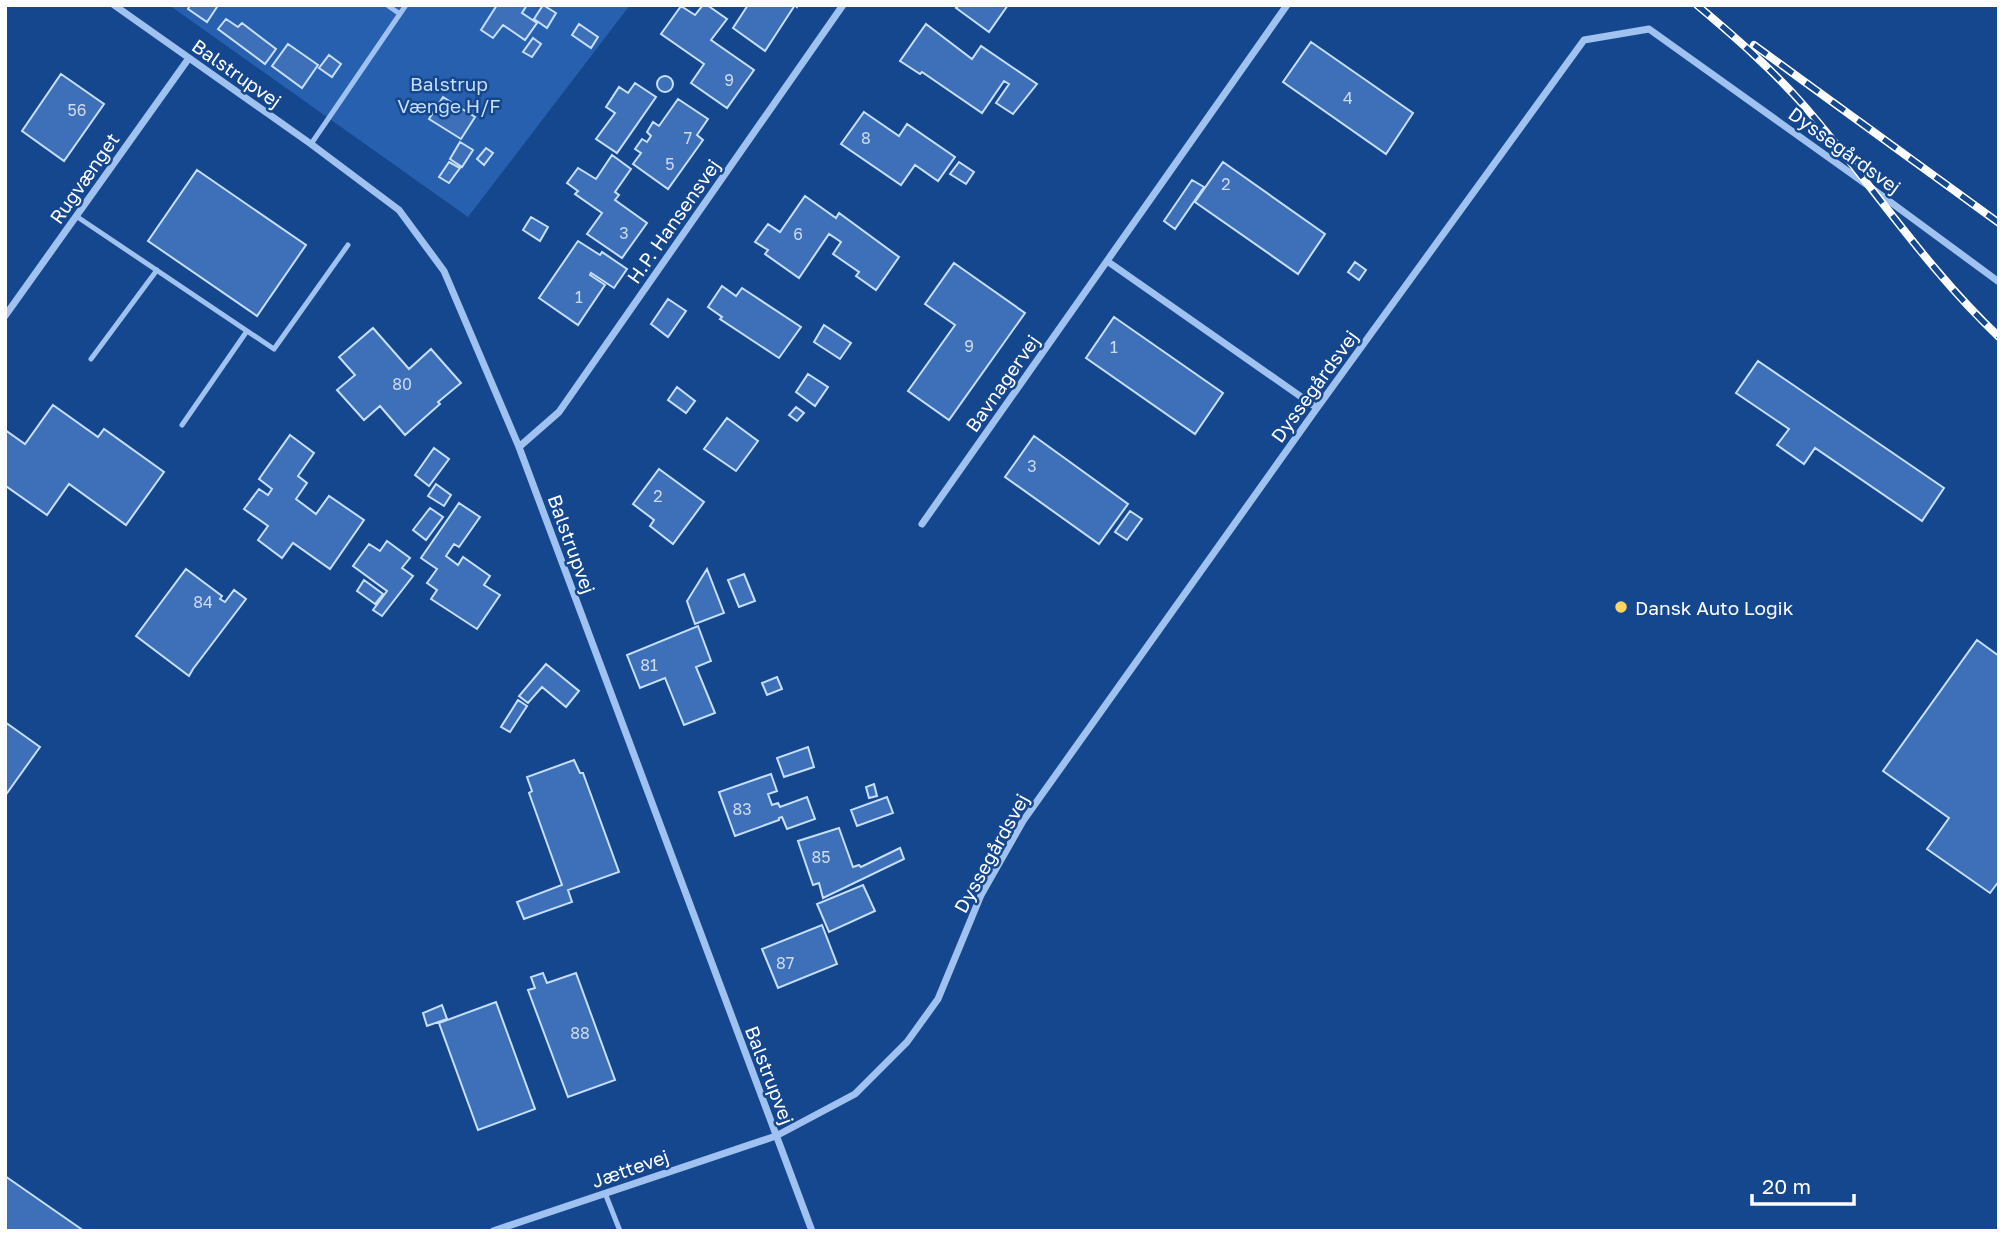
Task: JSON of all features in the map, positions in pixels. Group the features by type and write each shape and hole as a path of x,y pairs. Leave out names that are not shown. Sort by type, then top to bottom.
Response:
{"street":[{"name":"Balstrupvej","path":"114,5 311,144 399,210 444,271 519,447 812,1231"},
{"name":"H.P. Hansensvej","path":"519,447 559,412 843,5"},
{"name":"Bavnagervej","path":"922,524 1287,5"},
{"name":"Dyssegårdsvej","path":"776,1136 855,1094 907,1042 937,999 981,895 1023,821 1317,408 1584,40 1649,29 1999,282"},
{"name":"Rugvænget","path":"5,316 189,58"},
{"path":"1107,261 1317,408"},
{"name":"Jættevej","path":"494,1231 776,1136"}],"lane":[{"path":"387,5 400,14"},
{"path":"311,144 406,5"},
{"path":"76,216 274,348 348,245"},
{"path":"91,359 157,270"},
{"path":"182,425 247,331"},
{"path":"605,1193 620,1231"}],"green space":[{"name":"Balstrup Vænge H/F","path":"169,5 630,5 468,217"}],"building":[{"path":"190,5 217,7 207,22 188,9"},
{"path":"497,5 527,5 522,13 537,23 525,40 503,25 493,38 481,30"},
{"path":"543,5 556,13 547,28 534,19"},
{"path":"703,5 727,19 711,40 754,70 727,108 691,83 704,64 661,34 681,6 695,15"},
{"path":"748,5 795,5 765,51 733,28"},
{"path":"959,5 1008,5 989,32 956,8"},
{"path":"226,19 238,27 242,23 276,49 265,64 218,29"},
{"path":"579,24 598,37 591,48 572,35"},
{"path":"926,24 972,59 981,46 1037,84 1013,114 996,103 1009,84 1004,81 982,113 922,72 920,74 900,61"},
{"path":"533,38 541,44 532,57 523,52"},
{"path":"1311,42 1413,113 1386,154 1283,82"},
{"path":"288,44 318,65 302,88 272,66"},
{"path":"329,55 341,64 332,77 319,68"},
{"path":"61,74 104,104 64,161 22,131"},
{"path":"665,76 671,78 671,90 665,92 659,90 657,84 659,78"},
{"path":"635,83 656,97 617,153 596,139 615,113 606,107 619,87 628,93"},
{"path":"443,97 475,117 461,139 429,119"},
{"path":"678,99 708,119 697,135 703,140 668,189 633,164 641,153 635,149 642,139 647,142 651,136 647,132 653,122 659,126"},
{"path":"864,112 899,136 907,124 955,157 938,181 915,165 901,185 841,144"},
{"path":"460,142 473,150 462,167 450,159"},
{"path":"486,148 493,153 484,165 477,159"},
{"path":"612,155 631,169 615,192 619,195 615,200 647,223 622,258 587,234 602,213 575,194 578,191 567,183 578,168 596,179"},
{"path":"449,162 460,168 449,183 439,177"},
{"path":"959,162 974,172 966,184 950,174"},
{"path":"1223,162 1325,234 1298,274 1195,202"},
{"path":"197,170 306,245 257,316 148,241"},
{"path":"1192,180 1204,187 1175,229 1164,221"},
{"path":"805,196 836,218 839,213 899,257 876,290 856,276 859,272 833,254 841,242 829,234 799,278 765,254 768,250 755,242 768,224 780,232"},
{"path":"531,217 548,227 540,241 523,230"},
{"path":"578,241 600,255 602,252 627,269 614,288 591,273 590,275 605,285 578,325 539,298"},
{"path":"1355,262 1366,270 1359,280 1348,272"},
{"path":"954,263 1025,313 949,420 908,391 955,325 925,304"},
{"path":"722,286 736,296 742,288 801,327 779,358 720,319 722,317 708,307"},
{"path":"668,299 686,311 668,337 651,324"},
{"path":"1114,317 1223,393 1195,434 1086,358"},
{"path":"824,325 851,343 840,359 814,342"},
{"path":"373,328 409,369 431,349 461,383 405,435 380,406 364,420 337,390 355,375 339,357"},
{"path":"1758,361 1944,488 1922,521 1815,448 1804,464 1777,445 1789,429 1736,393"},
{"path":"808,374 828,387 815,406 796,392"},
{"path":"677,387 695,401 686,413 668,400"},
{"path":"53,405 98,437 104,429 164,472 126,525 69,484 47,515 5,488 5,430 25,444"},
{"path":"796,407 804,413 797,421 789,415"},
{"path":"727,418 758,441 736,471 704,449"},
{"path":"290,435 314,453 298,476 307,483 296,499 316,514 329,496 364,520 330,569 293,543 282,558 258,540 268,526 244,509 259,489 268,495 272,489 259,479"},
{"path":"1034,436 1128,504 1099,544 1005,477"},
{"path":"434,448 449,459 429,486 415,475"},
{"path":"659,469 704,502 673,544 650,526 654,520 633,504"},
{"path":"436,484 451,495 444,506 428,496"},
{"path":"459,503 480,517 459,547 454,544 446,556 458,565 463,557 490,576 484,585 500,595 477,629 431,599 437,590 427,583 437,569 421,558"},
{"path":"430,508 443,517 426,540 413,530"},
{"path":"1130,511 1142,519 1127,540 1115,532"},
{"path":"387,541 410,558 402,568 413,576 382,616 373,610 387,591 353,566 369,544 380,551"},
{"path":"186,569 222,596 220,599 225,602 234,590 246,599 189,676 136,636"},
{"path":"707,569 724,613 695,624 687,601"},
{"path":"744,574 755,601 739,607 728,580"},
{"path":"364,580 383,594 375,604 357,591"},
{"path":"698,626 711,661 696,667 715,713 684,725 665,678 640,688 627,655"},
{"path":"1977,640 1999,656 1999,881 1990,893 1927,849 1949,818 1883,771"},
{"path":"546,664 579,691 566,707 542,687 528,703 519,696"},
{"path":"777,677 782,689 767,695 762,683"},
{"path":"518,700 527,706 510,732 501,727"},
{"path":"5,722 40,747 5,796"},
{"path":"808,747 814,767 784,777 777,758"},
{"path":"574,760 580,773 583,773 619,872 568,890 572,902 524,919 517,902 562,885 529,793 532,791 527,777"},
{"path":"771,774 777,791 768,794 772,805 778,803 780,807 807,797 815,819 787,829 782,817 735,836 719,792"},
{"path":"874,784 877,796 869,798 866,787"},
{"path":"887,797 893,813 857,826 851,810"},
{"path":"839,828 853,867 861,867 900,848 904,859 823,898 819,883 813,885 798,841"},
{"path":"863,885 875,911 829,932 817,904"},
{"path":"822,925 837,964 778,988 762,949"},
{"path":"543,973 547,983 576,973 615,1080 568,1097 528,990 535,988 531,977"},
{"path":"496,1002 535,1109 478,1130 439,1023"},
{"path":"442,1005 447,1019 427,1026 423,1013"},
{"path":"5,1176 84,1231 5,1231"}],"railway":[{"path":"1697,5 1753,54 1793,94 1947,283 1999,337"},
{"path":"1754,45 1999,223"}],"place":[{"name":"Dansk Auto Logik","path":"1621,607"}]}
